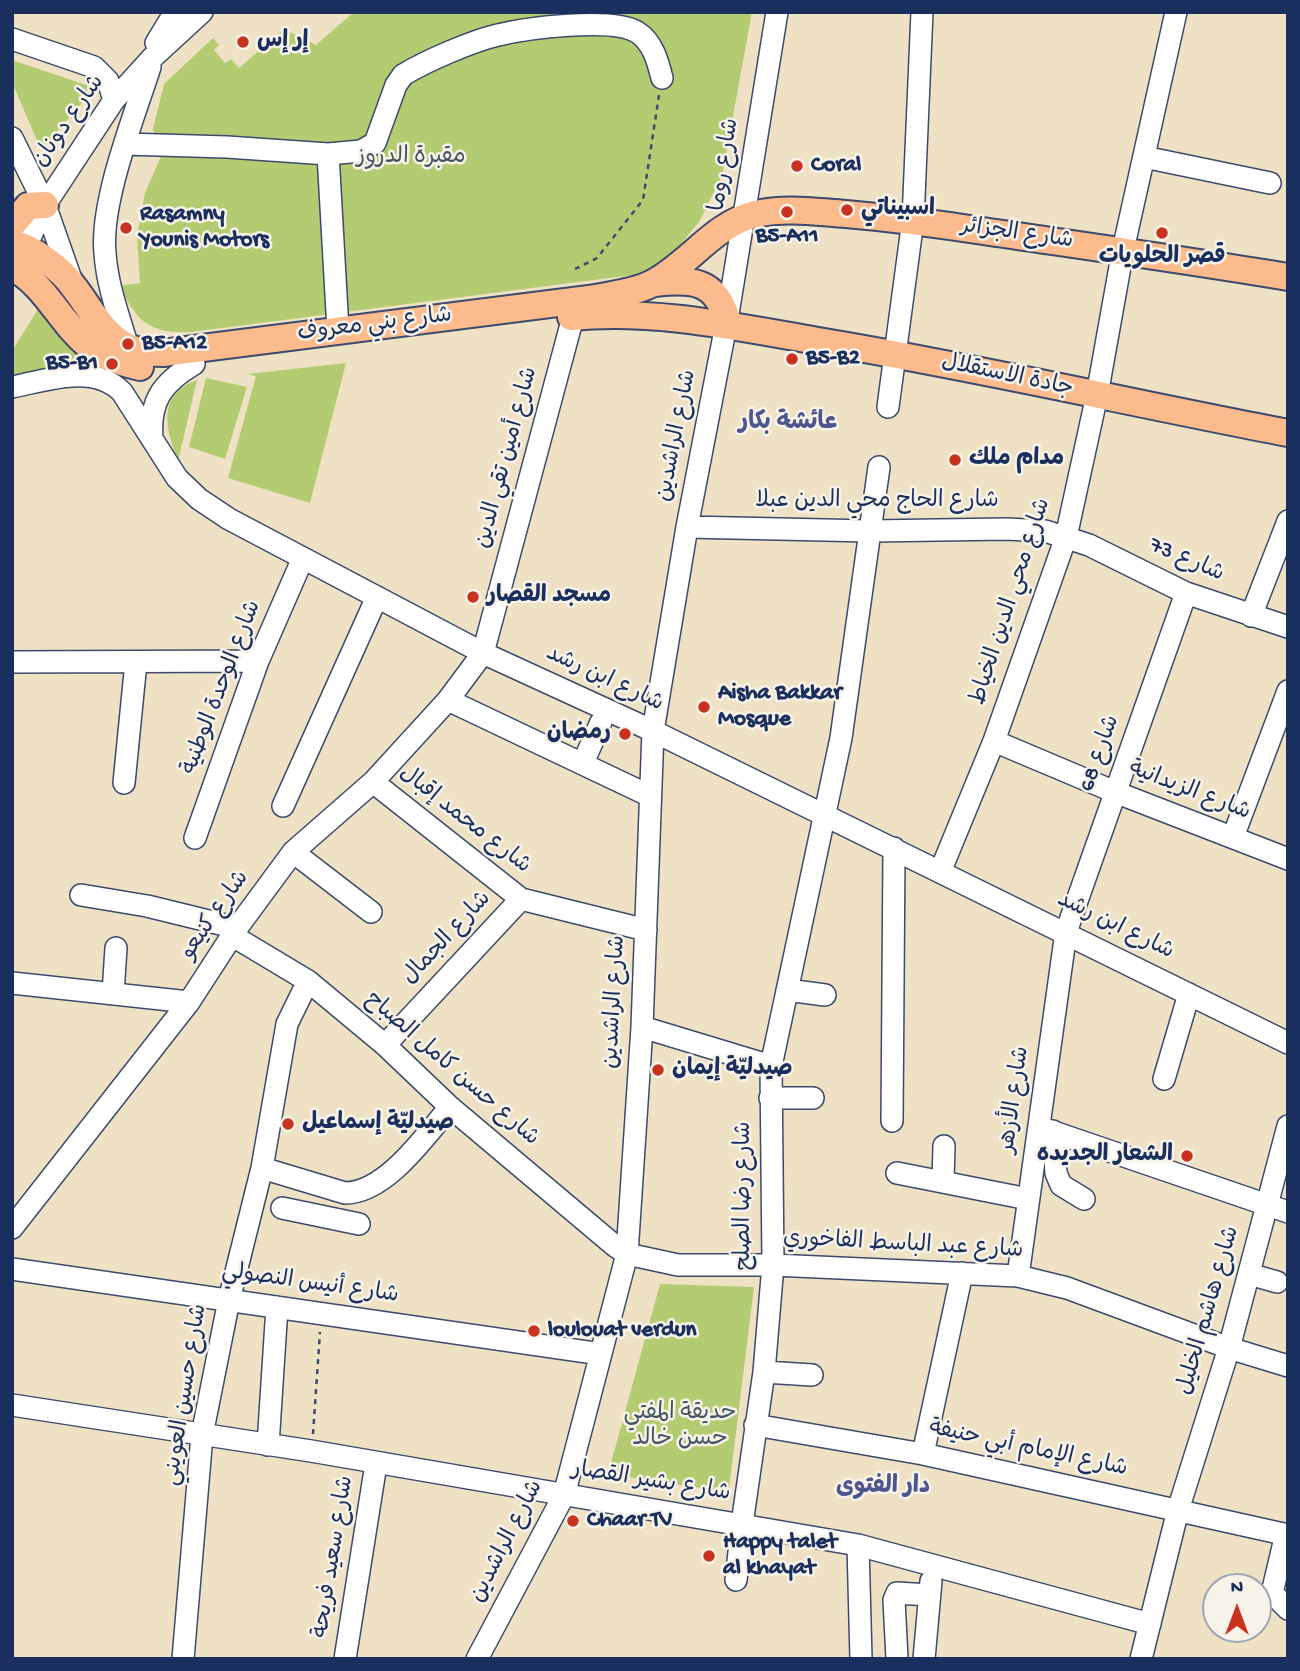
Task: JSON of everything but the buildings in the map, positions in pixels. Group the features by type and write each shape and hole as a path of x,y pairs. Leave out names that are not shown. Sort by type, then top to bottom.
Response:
{"main road":[{"path":"45,205 28,206 15,255 73,284 100,324 128,347"},
{"name":"شارع الجزائر","path":"744,218 792,210 913,220 1288,277"},
{"name":"شارع بني معروف","path":"15,255 27,275 87,344 104,354 143,367 165,368 324,337 590,299 638,289 651,284 684,262 725,226 744,218"},
{"path":"651,284 685,281 701,284 716,294 727,323"},
{"name":"شارع بني معروف","path":"128,347 150,352 179,352 606,314 644,314 727,323"},
{"name":"جادة الاستقلال","path":"727,323 1288,433"}],"street":[{"name":"شارع دونان","path":"137,75 175,12"},
{"name":"شارع دونان","path":"45,205 114,100 152,58 202,12"},
{"name":"شارع روما","path":"727,323 777,12"},
{"path":"888,407 913,220 922,12"},
{"name":"شارع محي الدين الخياط","path":"940,872 994,741 1066,537 1097,395 1123,250 1176,12"},
{"path":"125,144 328,154 361,151 375,143 396,85 403,75 464,47 498,35 586,25 628,28 639,33 650,44 662,78"},
{"path":"12,39 94,68 108,81 114,100"},
{"path":"128,347 104,253 107,217 125,144 152,58"},
{"path":"12,138 45,205 73,284"},
{"path":"324,337 328,154"},
{"path":"1143,158 1270,183"},
{"name":"شارع أمين تقي الدين","path":"483,653 573,317"},
{"name":"شارع الراشدين","path":"477,1659 564,1495 628,1254 642,1027 653,731 687,527 727,323"},
{"path":"152,439 152,417 158,396 177,374 194,364"},
{"name":"شارع ابن رشد","path":"12,387 63,377 88,376 104,379 122,392 177,478 199,499 229,519 483,653 653,731 1288,1043"},
{"name":"شارع رضا الصلح","path":"736,1580 764,1372 773,1265 771,1066 841,738 879,467"},
{"path":"1251,615 1288,521"},
{"name":"شارع الحاج محي الدين عبلا","path":"687,527 870,531 1027,529 1066,537"},
{"name":"شارع 73","path":"1066,537 1089,545 1186,593 1288,627"},
{"name":"شارع الوحدة الوطنية","path":"195,838 258,660 303,558"},
{"name":"شارع 68","path":"1066,932 1186,593"},
{"path":"283,806 377,597"},
{"name":"شارع كنيعو","path":"12,1228 189,1002 293,852 373,782 448,701 483,653"},
{"path":"12,662 258,660"},
{"path":"124,783 136,662"},
{"path":"1233,837 1288,691"},
{"path":"448,701 650,796"},
{"path":"583,763 601,722"},
{"name":"شارع الزيدانية","path":"994,741 1115,792 1288,859"},
{"name":"شارع محمد إقبال","path":"373,782 521,899 646,930"},
{"path":"892,1121 894,848"},
{"path":"293,852 372,912"},
{"name":"شارع حسن كامل الصباح","path":"81,895 147,906 235,932 308,981 385,1045 450,1107 615,1246 628,1254"},
{"name":"شارع الجمال","path":"385,1045 521,899"},
{"name":"شارع الأزهر","path":"1017,1276 1028,1199 1046,1129 1066,932"},
{"path":"113,994 116,948"},
{"name":"شارع حسين العويني","path":"183,1659 202,1436 229,1300 262,1168 288,1024 308,981"},
{"path":"12,983 189,1002"},
{"path":"786,990 825,995"},
{"path":"1164,1079 1189,994"},
{"path":"642,1027 771,1066"},
{"path":"770,1098 813,1098"},
{"path":"262,1168 345,1193 358,1193 372,1187 409,1156 450,1107"},
{"name":"شارع هاشم الخليل","path":"1141,1659 1178,1510 1229,1348 1288,1126"},
{"path":"1046,1129 1061,1185 1084,1199"},
{"path":"1046,1129 1288,1212"},
{"path":"943,1181 944,1146"},
{"path":"897,1173 1028,1199"},
{"path":"282,1208 351,1222 345,1193"},
{"name":"شارع عبد الباسط الفاخوري","path":"628,1254 677,1265 773,1265 1017,1276 1067,1288 1229,1348 1288,1366"},
{"name":"شارع أنيس النصولي","path":"12,1269 601,1354"},
{"path":"923,1454 962,1273"},
{"path":"1249,1274 1277,1282"},
{"path":"268,1445 277,1307"},
{"path":"764,1372 813,1375"},
{"name":"شارع بشير القصار","path":"12,1405 311,1451 858,1545 1150,1624"},
{"name":"شارع الإمام أبي حنيفة","path":"755,1425 923,1454 1287,1534"},
{"name":"شارع سعيد فريحة","path":"345,1659 376,1464"},
{"path":"1272,1577 1287,1534"},
{"path":"858,1545 861,1659"},
{"path":"924,1659 932,1565"},
{"path":"897,1659 894,1600 897,1593 929,1595"},
{"path":"1272,1601 1288,1609"}],"path":[{"path":"575,269 597,258 643,200 662,78"},
{"path":"311,1451 321,1313"}],"green space":[{"name":"مقبرة الدروز","path":"354,12 752,12 722,176 699,222 669,258 640,274 191,332 165,331 146,323 132,309 120,286 140,283 137,236 145,193 162,154 153,129 164,84 213,38 219,45 214,50 225,63 231,59 239,68 284,29 316,45"},
{"path":"12,60 95,88 41,150 12,82"},
{"path":"43,301 91,367 12,375 12,351"},
{"path":"346,363 310,503 228,478 256,376 248,374"},
{"path":"206,378 247,387 225,459 189,447"},
{"path":"197,380 178,461 168,425 170,404 175,394 184,386"},
{"name":"حديقة المفتي حسن خالد","path":"660,1284 754,1287 729,1489 720,1491 608,1474"}],"place":[{"name":"إر إس","path":"243,42"},
{"name":"Coral","path":"797,166"},
{"name":"اسبيناتي","path":"847,210"},
{"name":"B5-A11","path":"787,212"},
{"name":"Rasamny Younis Motors","path":"126,228"},
{"name":"قصر الحلويات","path":"1162,233"},
{"name":"B5-A12","path":"128,344"},
{"name":"B5-B2","path":"792,359"},
{"name":"B5-B1","path":"112,364"},
{"name":"مدام ملك","path":"955,460"},
{"name":"مسجد القصار","path":"473,597"},
{"name":"Aisha Bakkar Mosque","path":"704,707"},
{"name":"رمضان","path":"625,734"},
{"name":"صيدليّة إيمان","path":"658,1070"},
{"name":"صيدليّة إسماعيل","path":"288,1124"},
{"name":"الشعار الجديده","path":"1187,1156"},
{"name":"loulouat verdun","path":"534,1331"},
{"name":"Chaar TV","path":"573,1521"},
{"name":"Happy talet al khayat","path":"709,1556"}],"district":[{"name":"عائشة بكار","path":"788,424"},
{"name":"دار الفتوى","path":"883,1488"}]}
